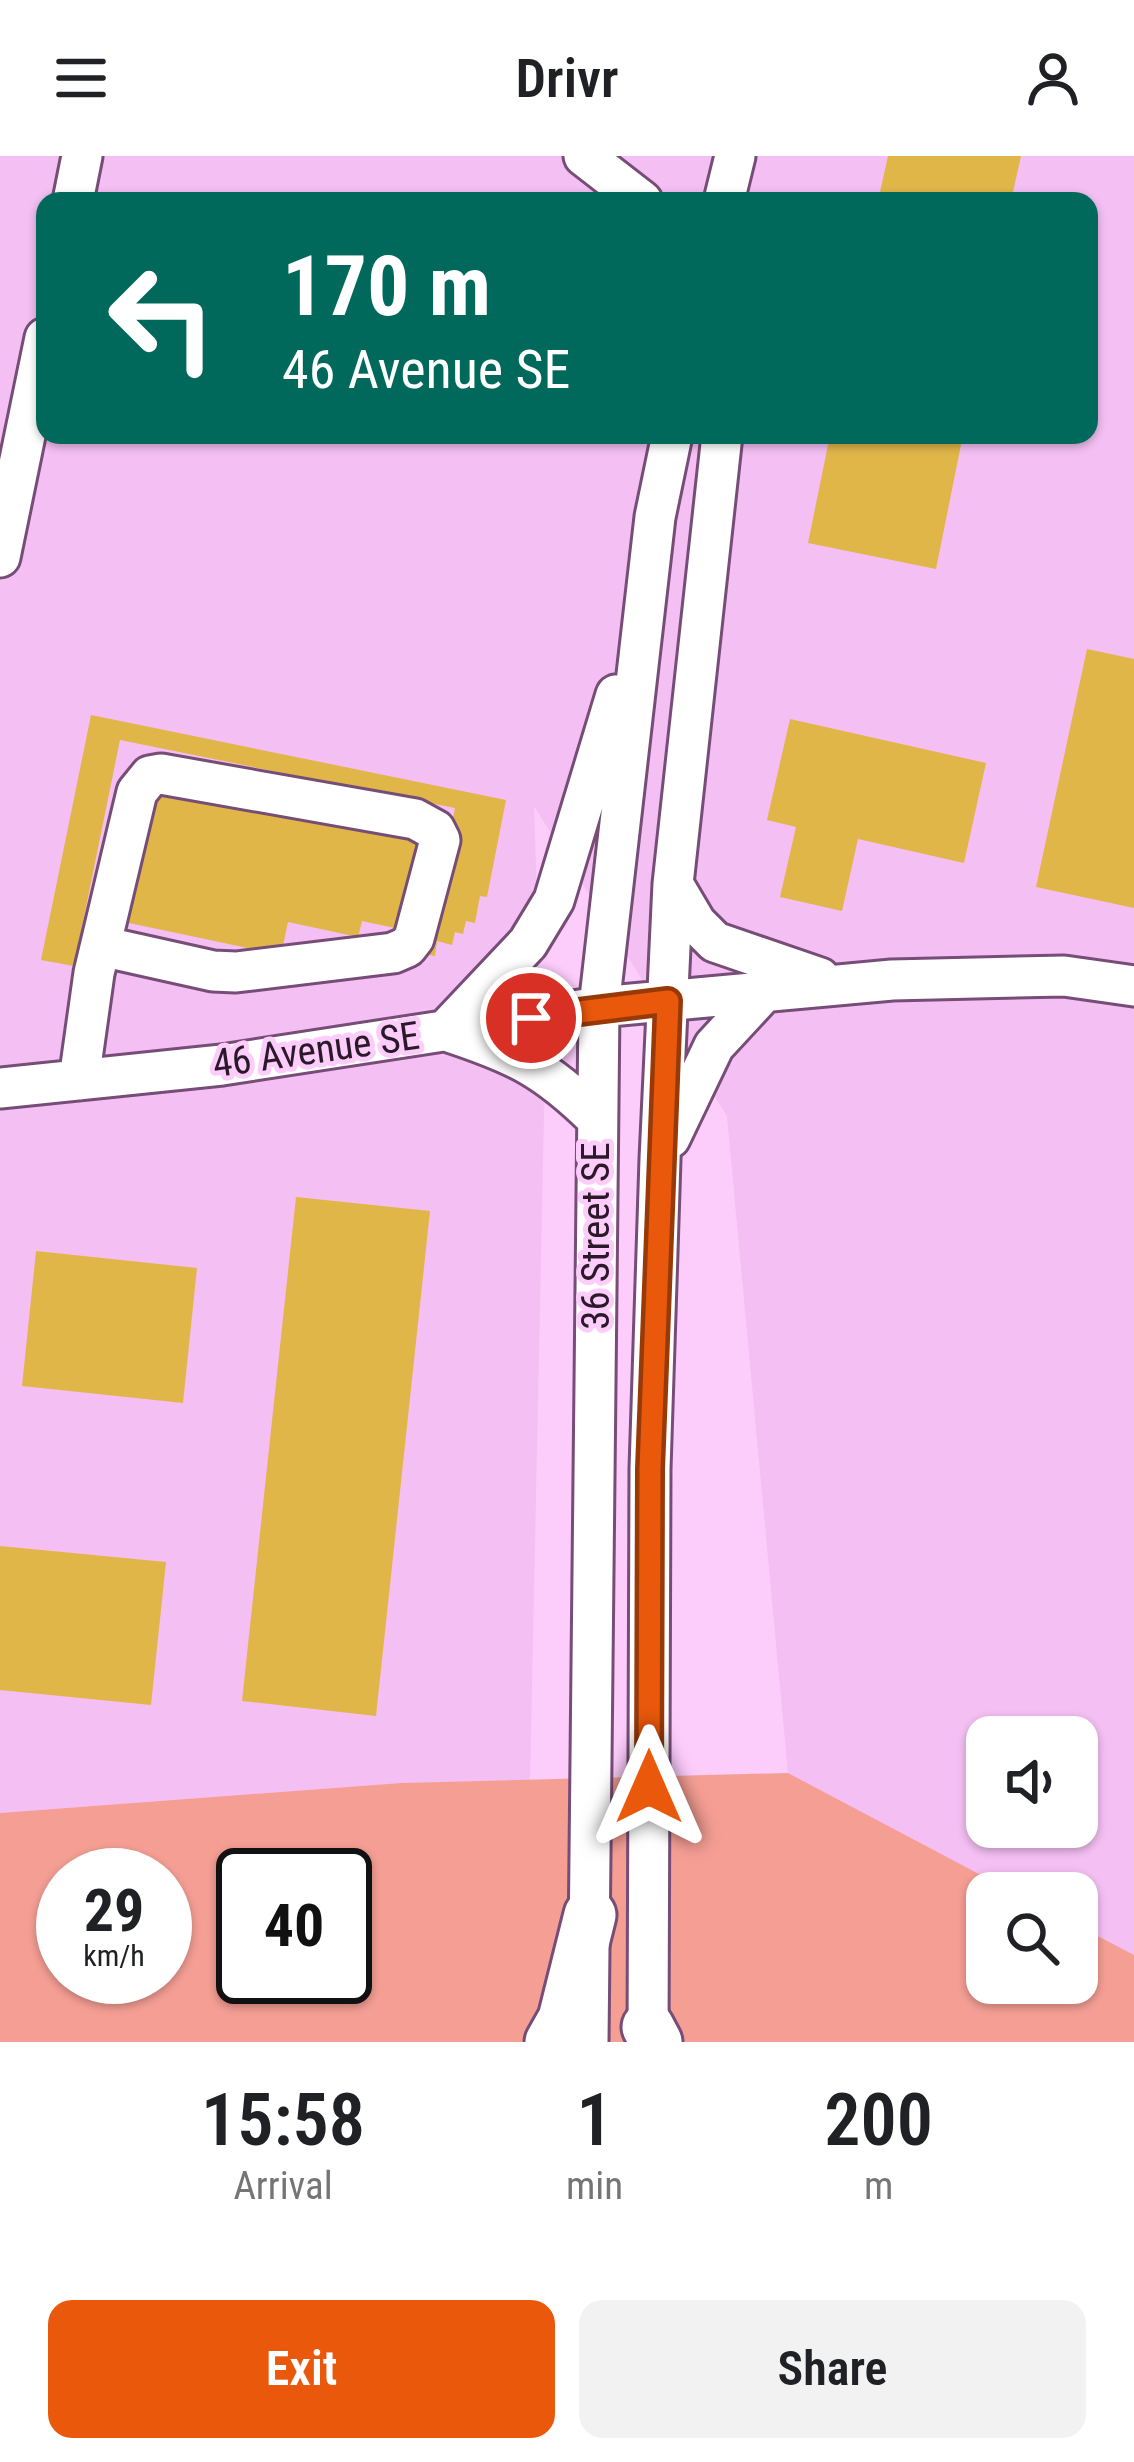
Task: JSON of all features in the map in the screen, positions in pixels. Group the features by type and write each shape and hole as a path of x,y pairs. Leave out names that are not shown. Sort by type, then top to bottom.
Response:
{"main road":[{"path":"551,2042 564,2019 590,1916"}],"street":[{"path":"75,192 82,156"},
{"path":"584,156 630,192"},
{"path":"726,192 735,156"},
{"path":"753,192 758,156"},
{"path":"0,557 36,382"},
{"name":"36 Street SE","path":"588,2042 599,1007 655,518 670,444"},
{"name":"36 Street SE","path":"650,2037 650,1469 660,1159 673,884 721,444"},
{"path":"596,1117 555,1078 500,1048 445,1031 528,943 554,900 618,689 642,629"},
{"path":"80,1080 101,946 137,792 150,776 161,774 415,819 436,830 440,840 414,938 407,947 393,952 236,972 101,946"},
{"path":"673,884 696,923 715,942 842,985"},
{"name":"46 Avenue SE","path":"0,1088 222,1066 599,1007 892,980 1064,976 1134,986"},
{"path":"660,1159 714,1046 764,992"}],"shaded area":[{"path":"0,156 1134,156 1134,1955 1098,1936 1098,1872 975,1872 788,1773 727,1116 534,806 544,1114 530,1780 401,1783 0,1813"},
{"path":"788,1773 975,1872 966,1872 966,2004 1098,2004 1098,1936 1134,1955 1134,2042 0,2042 0,1813 401,1783"}],"building":[{"path":"888,156 1021,156 1013,192 880,192"},
{"path":"828,444 961,444 936,569 808,543"},
{"path":"1087,649 1134,659 1134,908 1036,887"},
{"path":"91,715 506,800 487,897 480,896 475,923 466,921 463,934 455,932 452,945 437,941 435,956 425,954 455,808 120,740 74,966 41,960"},
{"path":"790,719 986,763 964,863 858,839 842,911 780,897 796,827 767,820"},
{"path":"157,788 422,843 404,930 362,921 358,937 288,922 281,955 129,923"},
{"path":"296,1197 430,1211 376,1716 242,1701"},
{"path":"36,1251 197,1268 183,1403 22,1386"},
{"path":"0,1546 166,1562 151,1705 0,1690"}],"route":[{"path":"531,1018 668,1001 650,1469 649,1787"}]}
